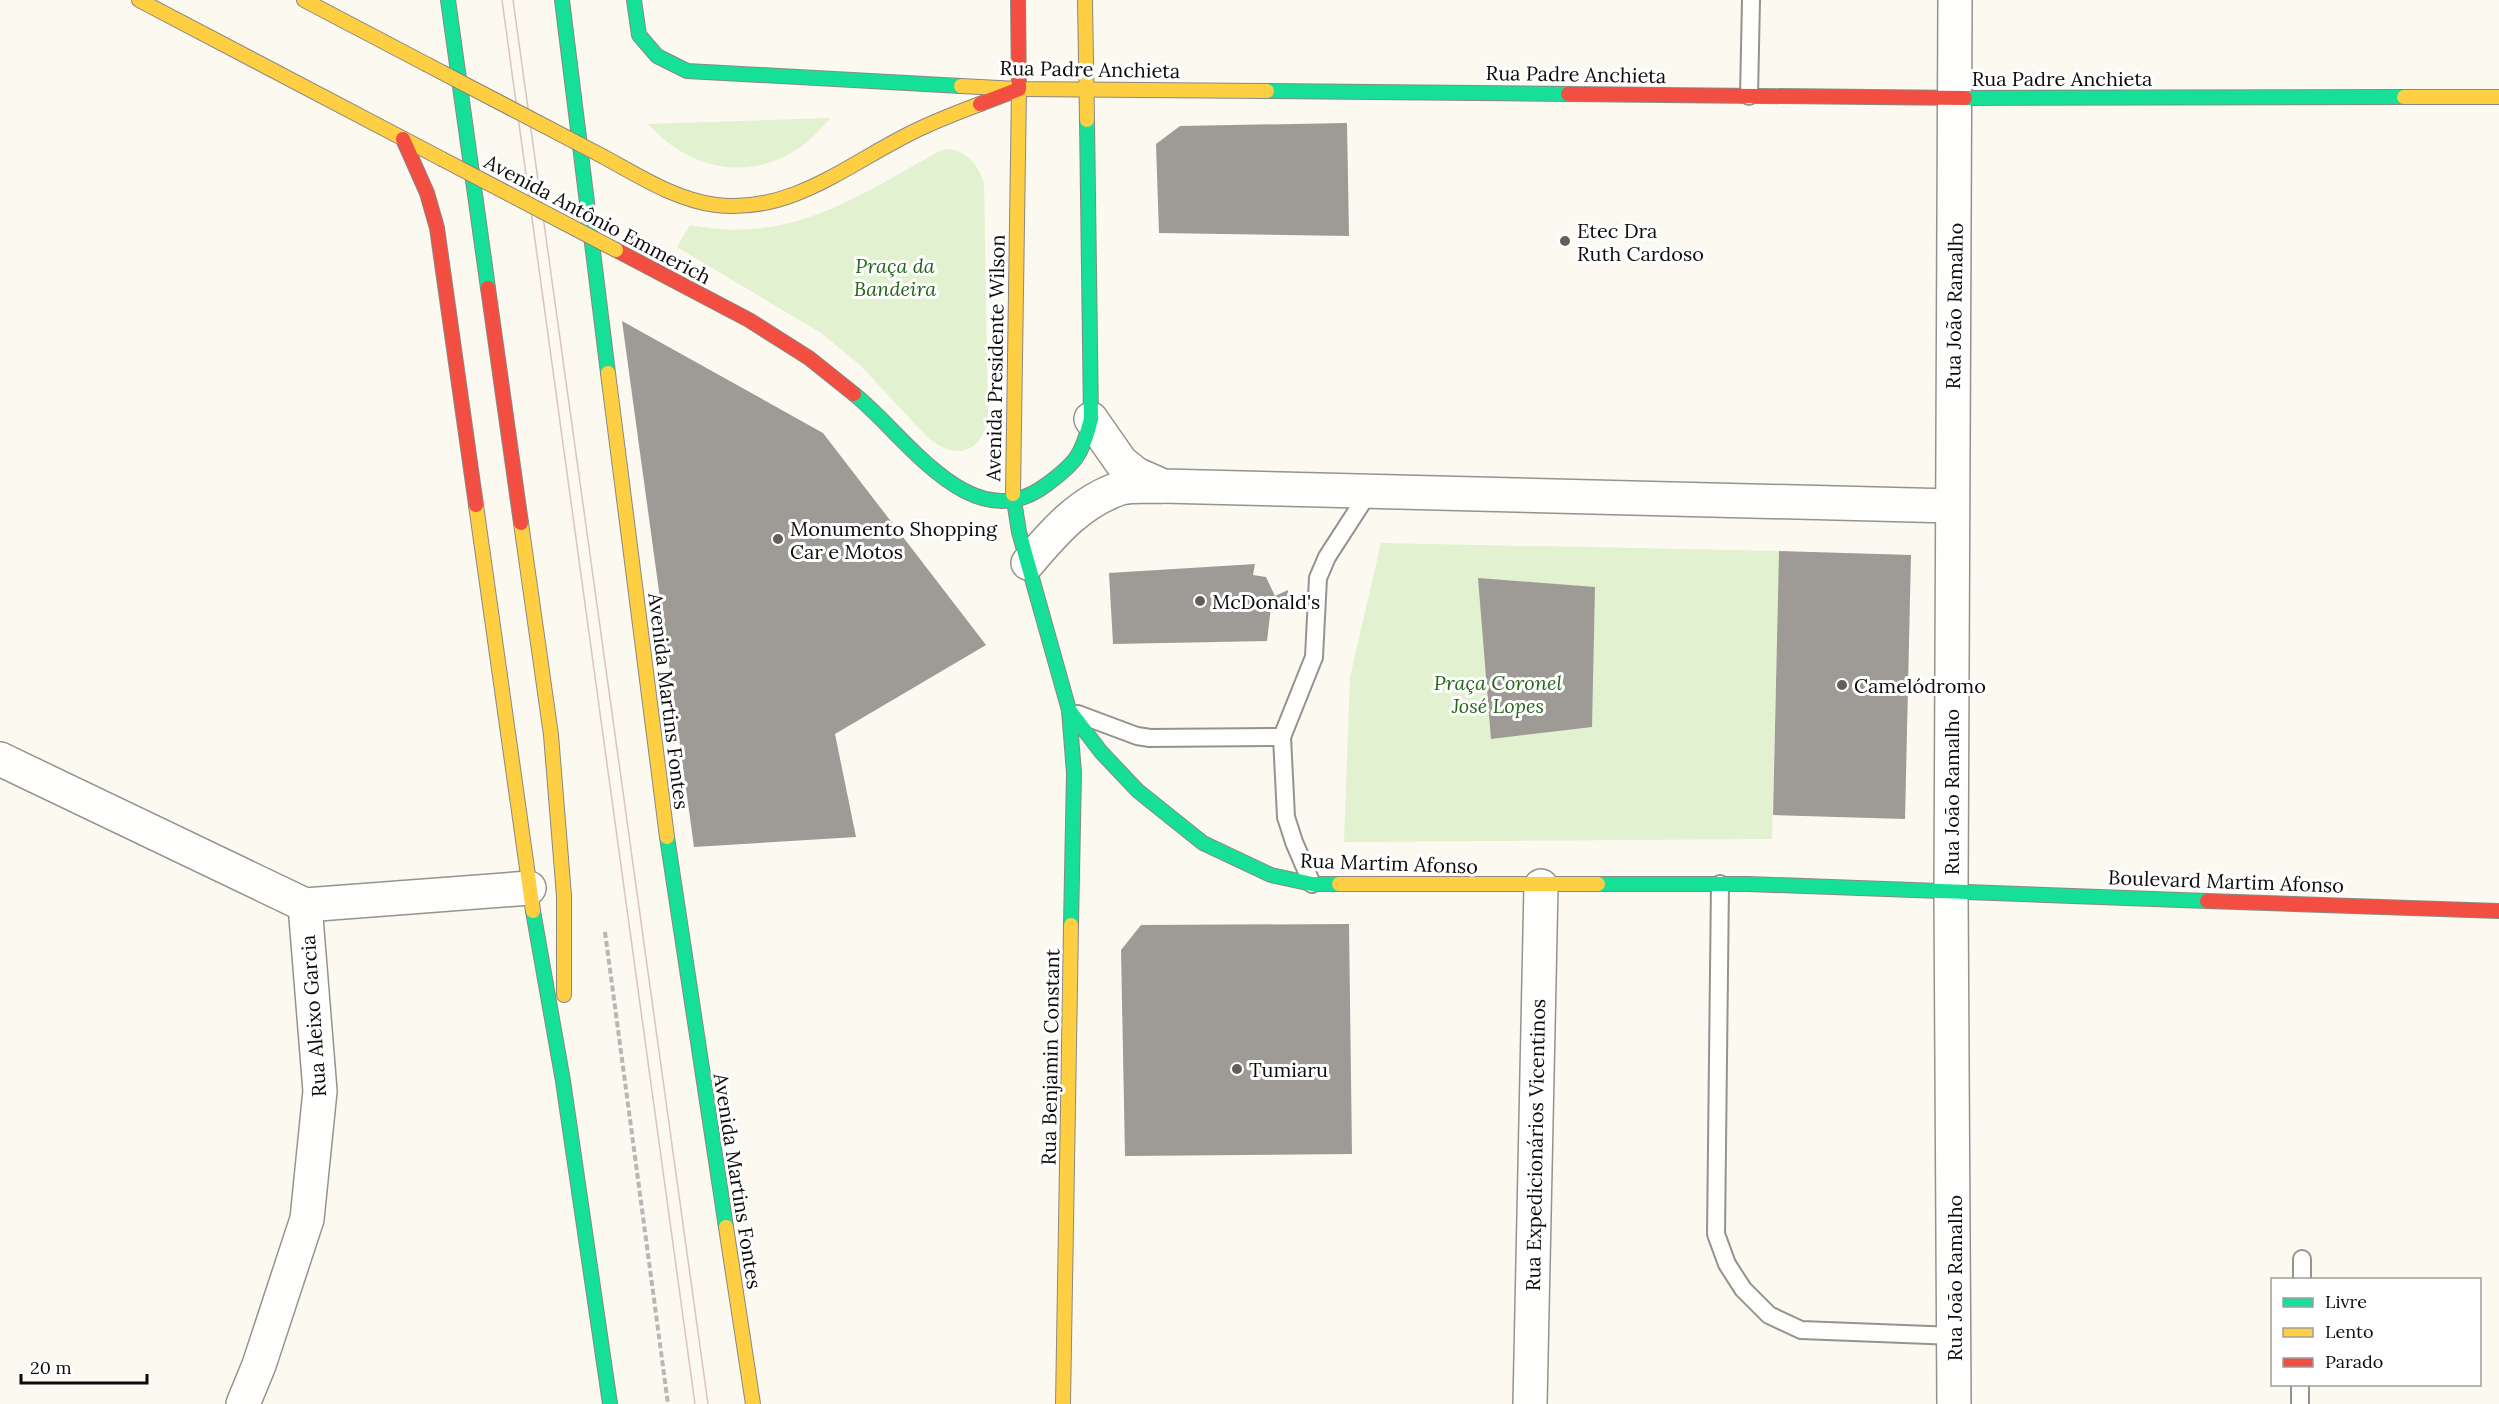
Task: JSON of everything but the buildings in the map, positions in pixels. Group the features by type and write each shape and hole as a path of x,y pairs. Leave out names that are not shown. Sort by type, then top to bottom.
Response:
{"main road":[{"name":"Avenida Antônio Emmerich","path":"139,0 174,8 403,139 749,320 809,358 864,402 934,472 972,496 1013,502"},
{"path":"304,0 645,179 684,196 716,205 749,207 789,198 950,115 1019,89"},
{"path":"448,0 551,735 564,896 563,1081"},
{"name":"Avenida Martins Fontes","path":"561,0 683,953 753,1404"},
{"name":"Rua Padre Anchieta","path":"634,0 639,35 657,56 687,71 1019,89 1956,98 2499,97"},
{"name":"Avenida Presidente Wilson","path":"1018,0 1019,89 1013,502 1037,492 1065,471 1084,448 1091,419 1085,0"},
{"path":"403,139 420,173 437,228 529,888 563,1081 610,1404"},
{"name":"Rua Martim Afonso","path":"1013,502 1069,710 1101,753 1138,791 1203,843 1271,875 1312,884 1541,886 1720,884 1951,891"},
{"name":"Rua Benjamin Constant","path":"1063,1404 1074,773 1069,710"},
{"name":"Boulevard Martim Afonso","path":"1951,891 2499,910"}],"street":[{"name":"Rua João Ramalho","path":"1954,1404 1951,891 1955,0"},
{"path":"1091,419 1121,462 1136,474 1163,486"},
{"path":"1028,563 1056,529 1086,505 1122,488 1163,486 1952,506"},
{"path":"0,759 305,905 529,888"},
{"name":"Rua Expedicionários Vicentinos","path":"1530,1404 1541,886"},
{"name":"Rua Aleixo Garcia","path":"243,1404 259,1365 307,1219 320,1091 305,905"}],"lane":[{"path":"1749,96 1751,0"},
{"path":"1312,884 1286,817 1282,737 1314,657 1318,578 1327,557 1369,492"},
{"path":"1069,710 1137,736 1150,738 1282,737"},
{"path":"1720,884 1716,1234 1727,1264 1743,1289 1770,1315 1801,1330 1955,1336"},
{"path":"2302,1259 2302,1278"},
{"path":"2300,1386 2300,1404"}],"green space":[{"path":"830,118 810,139 788,154 765,164 741,168 716,165 692,157 669,144 648,124"},
{"name":"Praça da Bandeira","path":"949,149 967,156 979,171 984,183 988,421 984,432 972,447 957,451 929,439 860,365 821,333 677,247 690,225 726,229 760,228 791,223 821,213 880,185 940,151"},
{"name":"Praça Coronel José Lopes","path":"1381,543 1779,551 1772,839 1344,842 1350,677"}],"tram line":[{"path":"502,0 695,1404"},
{"path":"513,0 708,1404"}],"traffic: fast":[{"path":"448,0 488,288"},
{"path":"562,0 608,373"},
{"path":"634,0 639,35 657,56 687,71 961,86"},
{"path":"1267,91 1568,94"},
{"path":"1965,98 2404,97"},
{"path":"854,394 918,456 941,476 966,492 992,500 1018,499 1046,485 1071,464 1081,450 1091,419 1087,120"},
{"path":"1013,494 1019,532 1069,710 1101,752 1138,791 1203,843 1271,875 1312,884 1339,884"},
{"path":"1069,710 1074,773 1071,925"},
{"path":"667,837 726,1227"},
{"path":"1598,884 1748,884 2207,901"},
{"path":"533,911 563,1081 610,1404"}],"traffic: slow":[{"path":"139,0 442,159"},
{"path":"304,0 426,64"},
{"path":"1085,0 1087,120"},
{"path":"426,64 604,157"},
{"path":"961,86 1019,89 1267,91"},
{"path":"1013,494 1019,89"},
{"path":"2404,97 2499,97"},
{"path":"604,157 672,193 716,205 743,206 793,195 918,130 980,104"},
{"path":"442,159 616,250"},
{"path":"608,373 667,837"},
{"path":"476,505 533,911"},
{"path":"521,523 551,735 564,896 564,995"},
{"path":"1339,884 1598,884"},
{"path":"1063,1404 1071,925"},
{"path":"726,1227 753,1404"}],"traffic: jam":[{"path":"980,104 1019,89 1018,0"},
{"path":"1568,94 1965,98"},
{"path":"403,139 427,193 437,228 476,505"},
{"path":"616,250 749,320 809,358 854,394"},
{"path":"488,288 521,523"},
{"path":"2207,901 2499,911"}],"place":[{"name":"Etec Dra Ruth Cardoso","path":"1565,241"},
{"name":"Monumento Shopping Car e Motos","path":"778,539"},
{"name":"McDonald's","path":"1200,601"},
{"name":"Camelódromo","path":"1842,685"},
{"name":"Tumiaru","path":"1237,1069"}]}
